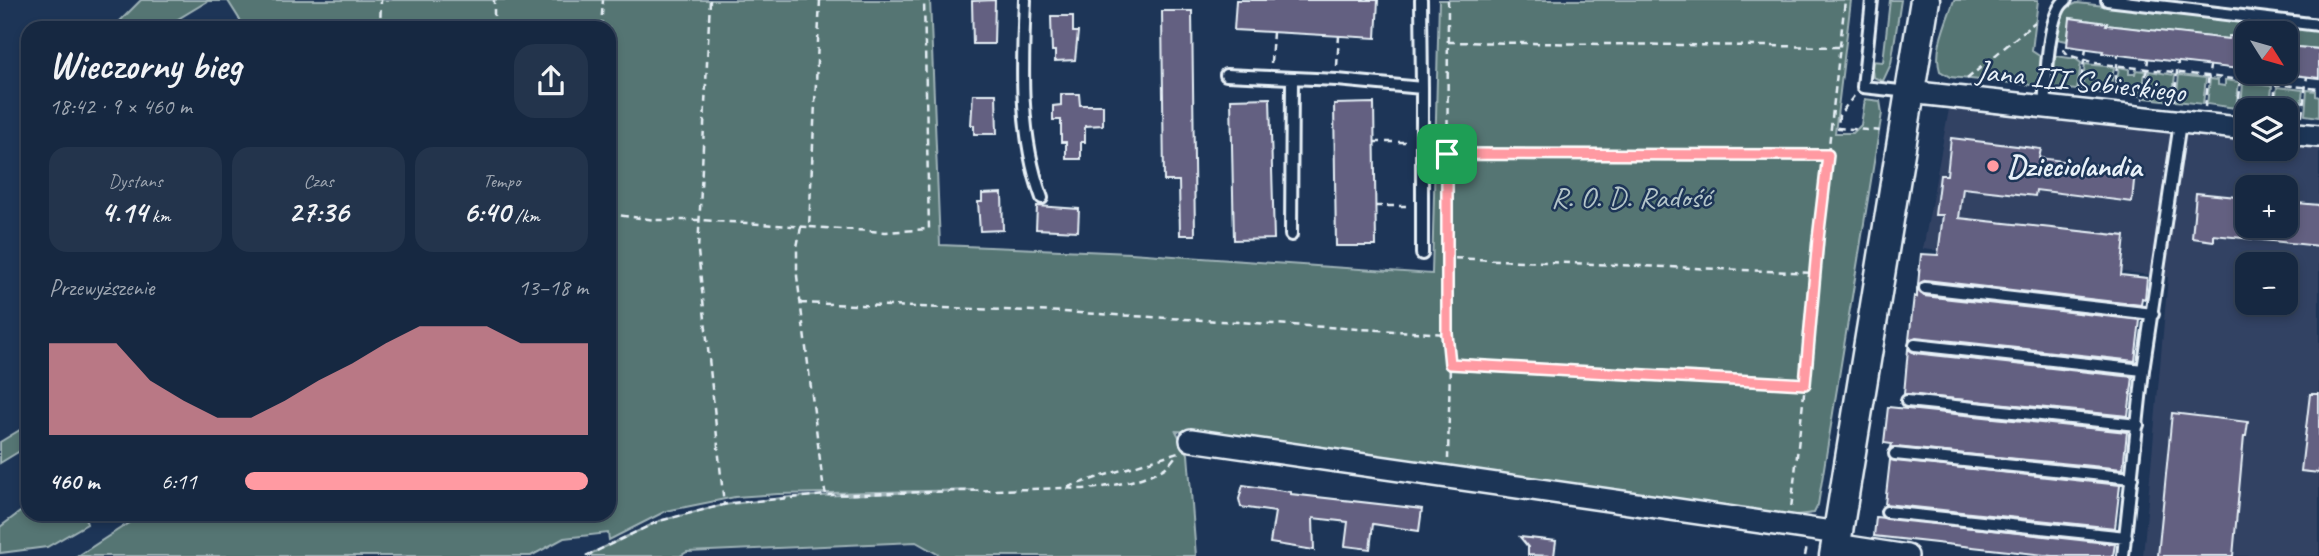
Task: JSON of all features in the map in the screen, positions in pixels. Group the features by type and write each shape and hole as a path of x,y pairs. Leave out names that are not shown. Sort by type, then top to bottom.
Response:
{"main road":[{"path":"1836,545 1926,0"}],"street":[{"name":"Jana III Sobieskiego","path":"1909,92 2044,107 2177,113 2235,119"},
{"path":"2298,134 2319,136"},
{"path":"1191,440 1907,556"}],"lane":[{"path":"1025,0 1022,66 1024,103 1032,170 1042,198"},
{"path":"1421,0 1422,254"},
{"path":"1872,0 1863,87 1909,92"},
{"path":"2044,107 2053,25 2060,4 2066,0"},
{"path":"2107,0 2319,25"},
{"path":"1226,75 1337,80 1422,88"},
{"path":"1291,235 1292,78"},
{"path":"2123,556 2143,370 2177,113"},
{"path":"1926,288 2152,314"},
{"path":"1915,345 2143,370"},
{"path":"1907,401 2138,425"},
{"path":"1895,454 2132,478"},
{"path":"1887,512 2126,537"}],"path":[{"path":"380,21 381,0"},
{"path":"494,0 494,21"},
{"path":"602,21 603,0"},
{"path":"710,0 698,251 724,505"},
{"path":"809,228 820,0"},
{"path":"616,215 656,220 699,220 886,232 929,229 924,0"},
{"path":"1448,0 1448,466"},
{"path":"1791,515 1845,0"},
{"path":"1964,82 2035,22"},
{"path":"1270,77 1273,32"},
{"path":"1337,80 1339,36"},
{"path":"1448,42 1841,47"},
{"path":"2057,42 2068,55 2084,58 2086,61 2235,80"},
{"path":"2078,94 2086,49"},
{"path":"2113,98 2118,55"},
{"path":"2143,100 2148,59"},
{"path":"2177,113 2178,62"},
{"path":"2206,107 2210,66"},
{"path":"2302,116 2307,76"},
{"path":"2273,98 2274,84 2319,89"},
{"path":"1863,87 1856,91 1839,115 1838,128 1883,131"},
{"path":"1832,124 1838,124"},
{"path":"1374,142 1422,143"},
{"path":"1447,154 1828,155"},
{"path":"1375,206 1422,207"},
{"path":"802,227 797,247 800,303 826,495"},
{"path":"1447,258 1815,273"},
{"path":"800,303 1063,313 1447,334"},
{"path":"1450,364 1805,384"},
{"path":"586,556 659,521 724,505 826,495 1065,488 1083,490 1117,484 1165,468 1181,451 1065,488"}],"shaded area":[{"path":"1951,98 2235,129 2235,161 2298,161 2298,136 2319,139 2319,556 2143,556 2168,277 1923,249"}],"green space":[{"name":"R. O. D. Radość","path":"141,0 930,0 940,245 1131,253 1432,274 1439,0 1851,0 1835,133 1853,133 1861,125 1865,99 1880,101 1882,113 1818,505 1814,513 1797,515 1797,521 1176,431 1188,454 1196,556 941,556 916,542 687,552 680,556 586,556 659,521 724,505 790,497 975,490 735,497 666,511 609,540 608,533 564,538 531,556 78,556 132,521 616,521 616,21 241,21 228,1 208,1 175,21 120,21"},
{"path":"1890,0 1901,0 1891,64 1883,81 1873,77 1871,61 1883,62"},
{"path":"1954,0 2038,0 2032,51 2044,59 2041,86 1950,77 1940,71 1938,54"},
{"path":"2077,3 2245,21 2235,21 2235,37 2229,36 2228,39 2106,25 2071,18 2067,41 2057,39 2060,22 2071,6"},
{"path":"2298,27 2319,29 2319,49 2298,47"},
{"path":"2056,56 2076,59 2081,63 2077,90 2052,88"},
{"path":"2085,64 2114,67 2110,94 2082,91"},
{"path":"2119,67 2129,69 2129,74 2135,74 2136,70 2145,71 2142,96 2115,93"},
{"path":"2149,71 2175,75 2172,101 2146,98"},
{"path":"2179,75 2206,78 2203,104 2176,101"},
{"path":"2210,79 2218,80 2218,85 2225,86 2225,80 2239,84 2235,108 2207,104"},
{"path":"2243,84 2272,86 2271,98 2242,98"},
{"path":"2277,87 2303,90 2300,113 2298,98 2276,98"},
{"path":"2307,90 2316,91 2316,96 2319,97 2319,117 2305,115"},
{"path":"21,429 21,450 0,463 0,442"},
{"path":"21,511 21,521 86,521 87,524 47,547 0,553 0,527"}],"building":[{"path":"995,0 994,44 973,44 972,1"},
{"path":"1236,0 1378,0 1376,38 1234,30"},
{"path":"1162,11 1192,11 1195,235 1180,235 1179,181 1164,181"},
{"path":"1051,16 1073,16 1073,32 1078,32 1075,60 1055,61 1055,51 1052,51"},
{"path":"2070,18 2107,23 2106,25 2228,39 2229,36 2235,37 2235,69 2102,53 2103,51 2067,46"},
{"path":"2298,47 2319,49 2319,78 2298,75"},
{"path":"973,94 996,94 997,134 974,134 974,125 971,125"},
{"path":"1061,94 1079,94 1080,105 1103,105 1103,125 1085,126 1081,159 1066,159 1066,142 1061,142 1061,120 1053,120 1053,106 1061,105"},
{"path":"1270,98 1274,239 1234,240 1231,99"},
{"path":"1374,103 1376,246 1336,246 1334,104"},
{"path":"1951,138 2041,149 2039,158 2135,170 2132,202 2036,190 2035,196 1963,188 1959,218 2125,236 2121,275 2147,278 2145,299 2142,298 2141,305 1926,280 1918,285 1921,254 1938,255 1943,215 1935,215 1940,175 1947,175"},
{"path":"1002,193 1003,230 980,231 978,202 982,202 982,194"},
{"path":"2196,193 2235,197 2235,237 2214,235 2214,241 2192,238"},
{"path":"2298,203 2319,205 2319,246 2243,238 2298,238"},
{"path":"1037,206 1079,209 1078,231 1036,229"},
{"path":"1917,289 1924,296 2140,320 2135,361 1916,337 1909,340"},
{"path":"1908,349 1914,353 2133,377 2128,416 1904,394"},
{"path":"2310,394 2319,394 2319,473 2301,471"},
{"path":"1888,407 2127,432 2123,469 1891,447 1892,444 1884,443"},
{"path":"2172,413 2248,422 2244,436 2233,556 2158,556"},
{"path":"1890,460 2120,485 2115,528 1885,504"},
{"path":"1243,485 1291,494 1422,509 1419,531 1373,524 1370,549 1345,546 1348,522 1313,518 1314,550 1270,543 1275,512 1241,507 1239,499"},
{"path":"1876,517 2115,544 2113,556 2053,556 1874,536"},
{"path":"1520,537 1556,541 1554,556 1528,555 1528,547"}],"place":[{"name":"Dzieciolandia","path":"1993,166"}],"route":[{"path":"1447,154 1828,155 1805,384 1450,364 1447,334 1447,154"}]}
